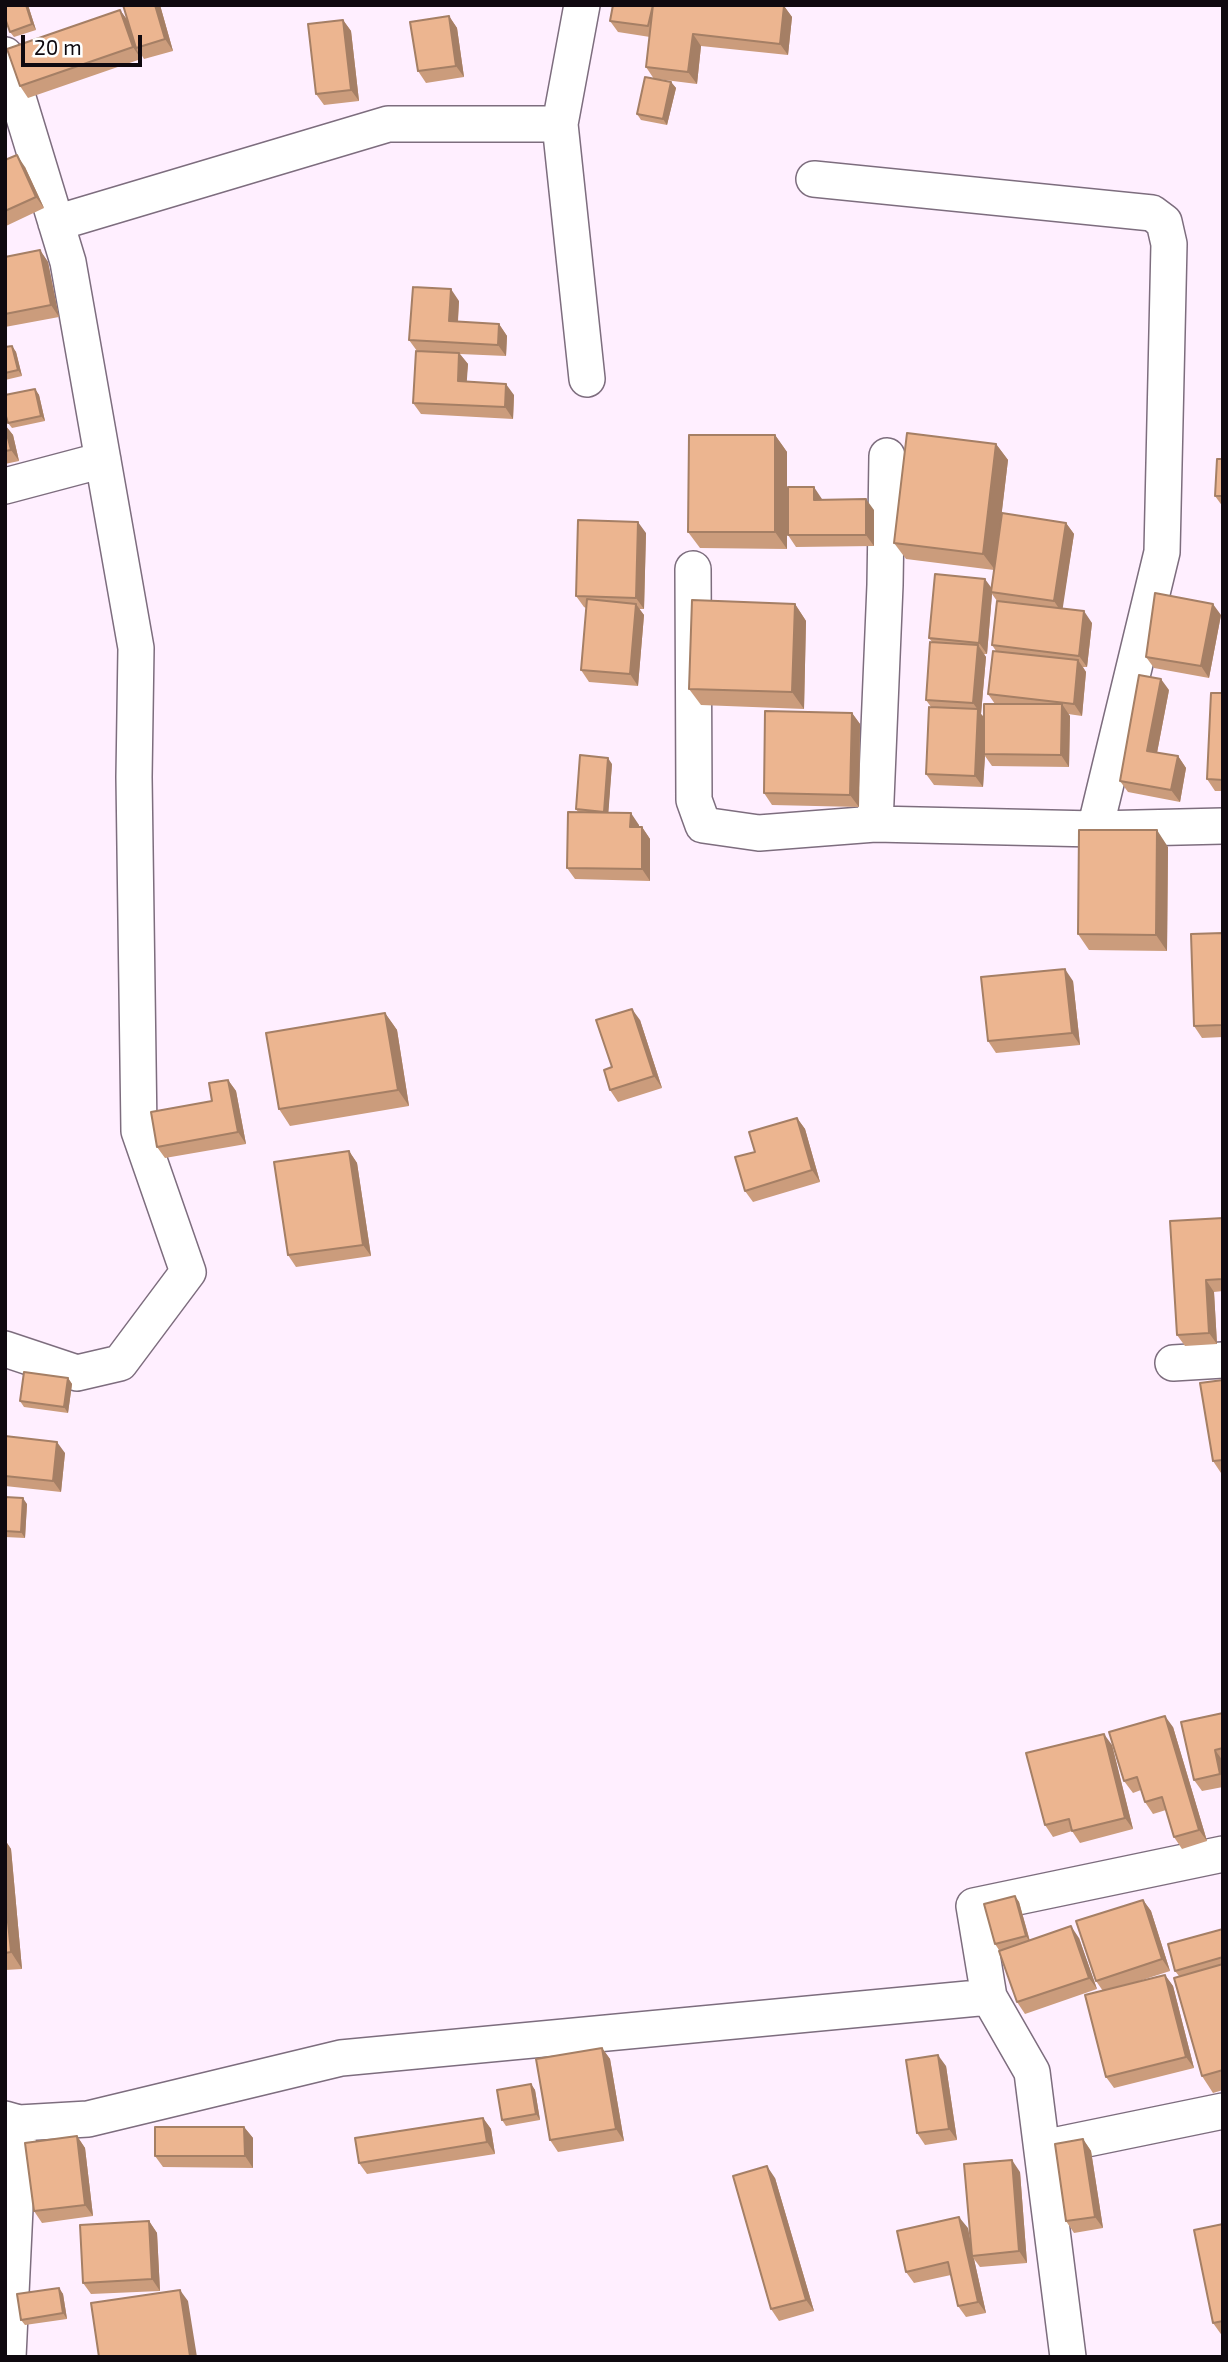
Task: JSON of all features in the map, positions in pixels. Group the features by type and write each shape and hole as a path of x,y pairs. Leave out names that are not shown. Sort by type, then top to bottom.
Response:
{"street":[{"path":"582,5 560,124 587,379"},
{"path":"5,55 68,262 136,648 134,777 139,1131 188,1272 120,1363 77,1373 5,1349"},
{"path":"56,223 388,124 560,124"},
{"path":"814,179 1152,213 1164,222 1169,244 1162,552 1095,829"},
{"path":"875,824 885,585 887,456"},
{"path":"5,486 103,460"},
{"path":"694,569 694,800 703,825 759,833 875,824 1095,829 1223,826"},
{"path":"1173,1363 1223,1360"},
{"path":"1068,2357 1032,2071 989,1997 974,1906 1223,1854"},
{"path":"8,2357 12,2121 88,2119 341,2058 989,1997"},
{"path":"1043,2148 1223,2110"}],"building":[{"path":"5,5 26,5 32,24 10,32 5,18"},
{"path":"123,5 155,5 165,39 136,48"},
{"path":"613,5 653,5 648,26 610,21"},
{"path":"653,5 784,6 780,44 693,34 688,72 646,67"},
{"path":"120,10 133,47 20,86 7,49"},
{"path":"449,16 456,66 418,71 410,22"},
{"path":"343,20 351,90 316,94 308,24"},
{"path":"645,77 671,82 663,119 637,114"},
{"path":"17,155 36,197 5,211 5,160"},
{"path":"40,250 51,305 5,314 5,257"},
{"path":"413,287 451,289 449,321 499,324 498,345 409,340"},
{"path":"12,346 18,370 5,373 5,347"},
{"path":"416,351 459,353 458,381 506,384 505,407 413,403"},
{"path":"35,389 41,416 8,423 5,395"},
{"path":"5,426 11,450 5,451"},
{"path":"907,433 996,444 983,554 894,543"},
{"path":"689,435 775,435 775,532 688,532"},
{"path":"1217,459 1223,459 1223,496 1215,496"},
{"path":"788,487 814,487 814,500 866,499 866,535 788,535"},
{"path":"1002,513 1066,523 1054,601 991,592"},
{"path":"578,520 638,522 636,598 576,596"},
{"path":"935,574 985,579 979,643 929,638"},
{"path":"1155,593 1213,604 1201,666 1146,657"},
{"path":"587,599 636,604 630,674 581,670"},
{"path":"692,600 795,604 792,692 689,689"},
{"path":"997,601 1084,611 1079,656 992,645"},
{"path":"930,642 978,645 973,703 926,700"},
{"path":"993,651 1078,660 1074,704 988,694"},
{"path":"1139,675 1161,679 1147,751 1178,756 1171,790 1120,781"},
{"path":"1211,693 1223,693 1223,780 1207,779"},
{"path":"984,704 1062,704 1061,755 984,754"},
{"path":"929,707 978,709 975,776 926,774"},
{"path":"765,711 852,713 850,795 764,793"},
{"path":"580,755 608,758 604,812 576,809"},
{"path":"568,812 631,813 630,827 642,827 642,869 567,868"},
{"path":"1079,830 1157,830 1156,935 1078,934"},
{"path":"1223,933 1223,1025 1194,1026 1191,934"},
{"path":"1065,969 1072,1033 988,1041 981,977"},
{"path":"632,1009 654,1076 610,1090 604,1070 612,1067 596,1020"},
{"path":"385,1013 398,1090 279,1109 266,1033"},
{"path":"228,1080 238,1132 157,1147 151,1112 212,1101 209,1083"},
{"path":"797,1118 812,1170 745,1191 735,1157 755,1152 749,1132"},
{"path":"349,1151 363,1245 288,1255 274,1162"},
{"path":"1223,1218 1223,1279 1206,1280 1209,1333 1177,1335 1170,1221"},
{"path":"24,1372 68,1378 64,1407 20,1401"},
{"path":"1223,1380 1223,1460 1213,1461 1200,1383"},
{"path":"5,1436 57,1442 53,1481 5,1476"},
{"path":"5,1497 23,1498 21,1532 5,1531"},
{"path":"1223,1713 1223,1748 1215,1750 1220,1774 1194,1780 1181,1722"},
{"path":"1165,1716 1199,1830 1174,1837 1162,1797 1145,1802 1137,1777 1124,1781 1109,1732"},
{"path":"1104,1734 1125,1818 1072,1831 1069,1819 1045,1825 1026,1753"},
{"path":"5,1893 11,1952 5,1953"},
{"path":"1015,1896 1026,1936 995,1944 984,1904"},
{"path":"1143,1900 1162,1959 1096,1981 1076,1921"},
{"path":"1071,1926 1089,1978 1017,2002 999,1951"},
{"path":"1223,1929 1223,1957 1175,1971 1168,1944"},
{"path":"1223,1964 1223,2070 1202,2076 1174,1978"},
{"path":"1165,1975 1186,2057 1106,2077 1085,1995"},
{"path":"602,2048 616,2129 550,2140 536,2059"},
{"path":"938,2055 949,2129 917,2133 906,2060"},
{"path":"531,2084 536,2114 502,2120 497,2090"},
{"path":"483,2118 487,2142 359,2163 355,2138"},
{"path":"155,2127 244,2127 245,2156 155,2156"},
{"path":"77,2136 85,2205 34,2211 25,2143"},
{"path":"1083,2139 1095,2217 1066,2221 1055,2144"},
{"path":"1012,2160 1019,2251 972,2256 964,2164"},
{"path":"767,2166 806,2300 771,2309 733,2176"},
{"path":"959,2217 978,2302 958,2306 948,2262 906,2272 897,2231"},
{"path":"149,2221 152,2279 83,2283 80,2225"},
{"path":"1223,2224 1223,2321 1213,2323 1194,2230"},
{"path":"59,2288 63,2313 21,2320 17,2294"},
{"path":"180,2290 190,2356 99,2357 91,2303"}]}
